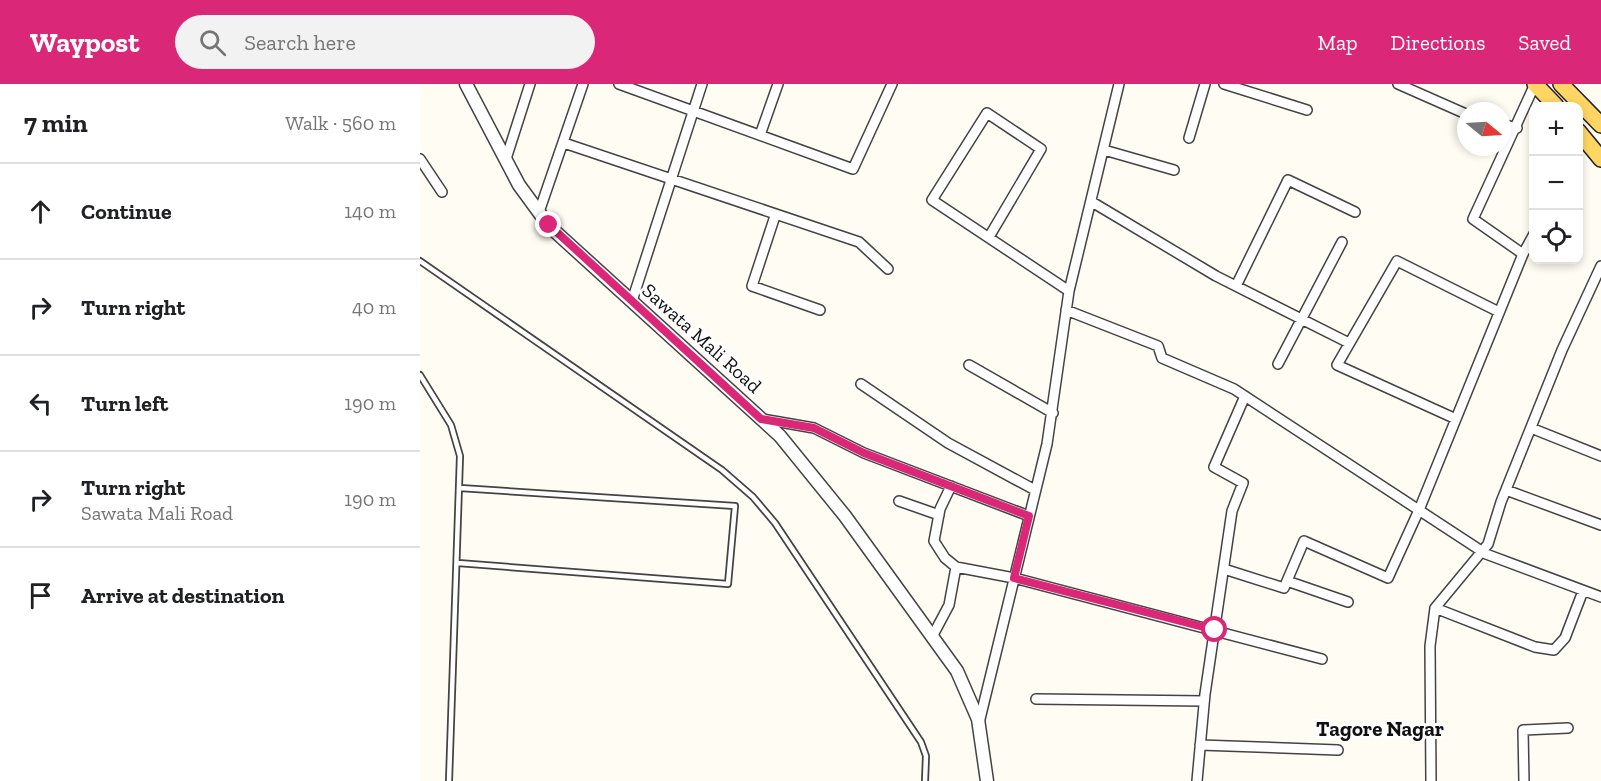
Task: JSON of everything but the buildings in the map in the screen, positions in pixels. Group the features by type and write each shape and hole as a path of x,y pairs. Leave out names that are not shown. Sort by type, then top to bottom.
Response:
{"main road":[{"path":"1535,84 1552,102"},
{"path":"1561,84 1601,125"},
{"path":"1583,137 1601,159"}],"street":[{"name":"Sawata Mali Road","path":"466,84 519,185 549,225 780,436 845,516 957,670 979,726 987,781"},
{"path":"506,159 530,84"},
{"path":"539,212 583,84"},
{"path":"619,84 854,169 892,84"},
{"path":"632,301 702,84"},
{"path":"760,135 778,84"},
{"path":"979,726 1053,413 1069,291 1119,84"},
{"path":"1189,138 1205,84"},
{"path":"1224,84 1307,110"},
{"path":"1398,84 1457,110"},
{"path":"1523,254 1473,219 1517,129 1535,84"},
{"path":"989,237 1041,149 987,113 932,200 1069,291"},
{"path":"1511,127 1517,129"},
{"path":"564,143 775,216 859,242 888,269"},
{"path":"1104,150 1174,170"},
{"path":"420,159 442,192"},
{"path":"1236,286 1288,180 1355,212"},
{"path":"1092,202 1236,286 1349,343"},
{"path":"775,216 752,286 820,310"},
{"path":"1278,364 1342,242"},
{"path":"1224,570 1284,588 1304,541 1388,578 1419,510 1529,242"},
{"path":"1456,419 1337,365 1397,261 1499,312"},
{"path":"1431,781 1430,646 1435,608 1488,544 1506,490 1562,350 1601,266"},
{"path":"1066,310 1158,346 1162,358 1245,396 1482,552 1601,597"},
{"path":"969,365 1053,413"},
{"path":"861,384 948,444 1035,490"},
{"path":"1197,781 1204,701 1232,511 1243,483 1214,467 1245,396"},
{"path":"761,419 814,428 864,453 1029,516"},
{"path":"1531,428 1600,454"},
{"path":"951,486 939,515 934,541 945,558 956,567 1014,578 1322,659"},
{"path":"1506,490 1601,525"},
{"path":"899,501 939,515"},
{"path":"932,637 950,605 956,567"},
{"path":"1287,581 1348,602"},
{"path":"1435,608 1535,647 1554,650 1565,638 1583,591"},
{"path":"1036,699 1204,701"},
{"path":"1524,781 1523,730 1568,728"},
{"path":"1200,745 1338,750"}],"lane":[{"path":"420,261 722,470 753,498 775,523 921,742 926,756 925,781"},
{"path":"420,375 451,425 458,441 460,489 449,781"},
{"path":"458,562 728,584 735,506 460,489"}],"district":[{"name":"Tagore Nagar","path":"1380,729"}],"route":[{"path":"549,225 761,419 814,428 864,453 1029,516 1014,578 1215,630"}]}
